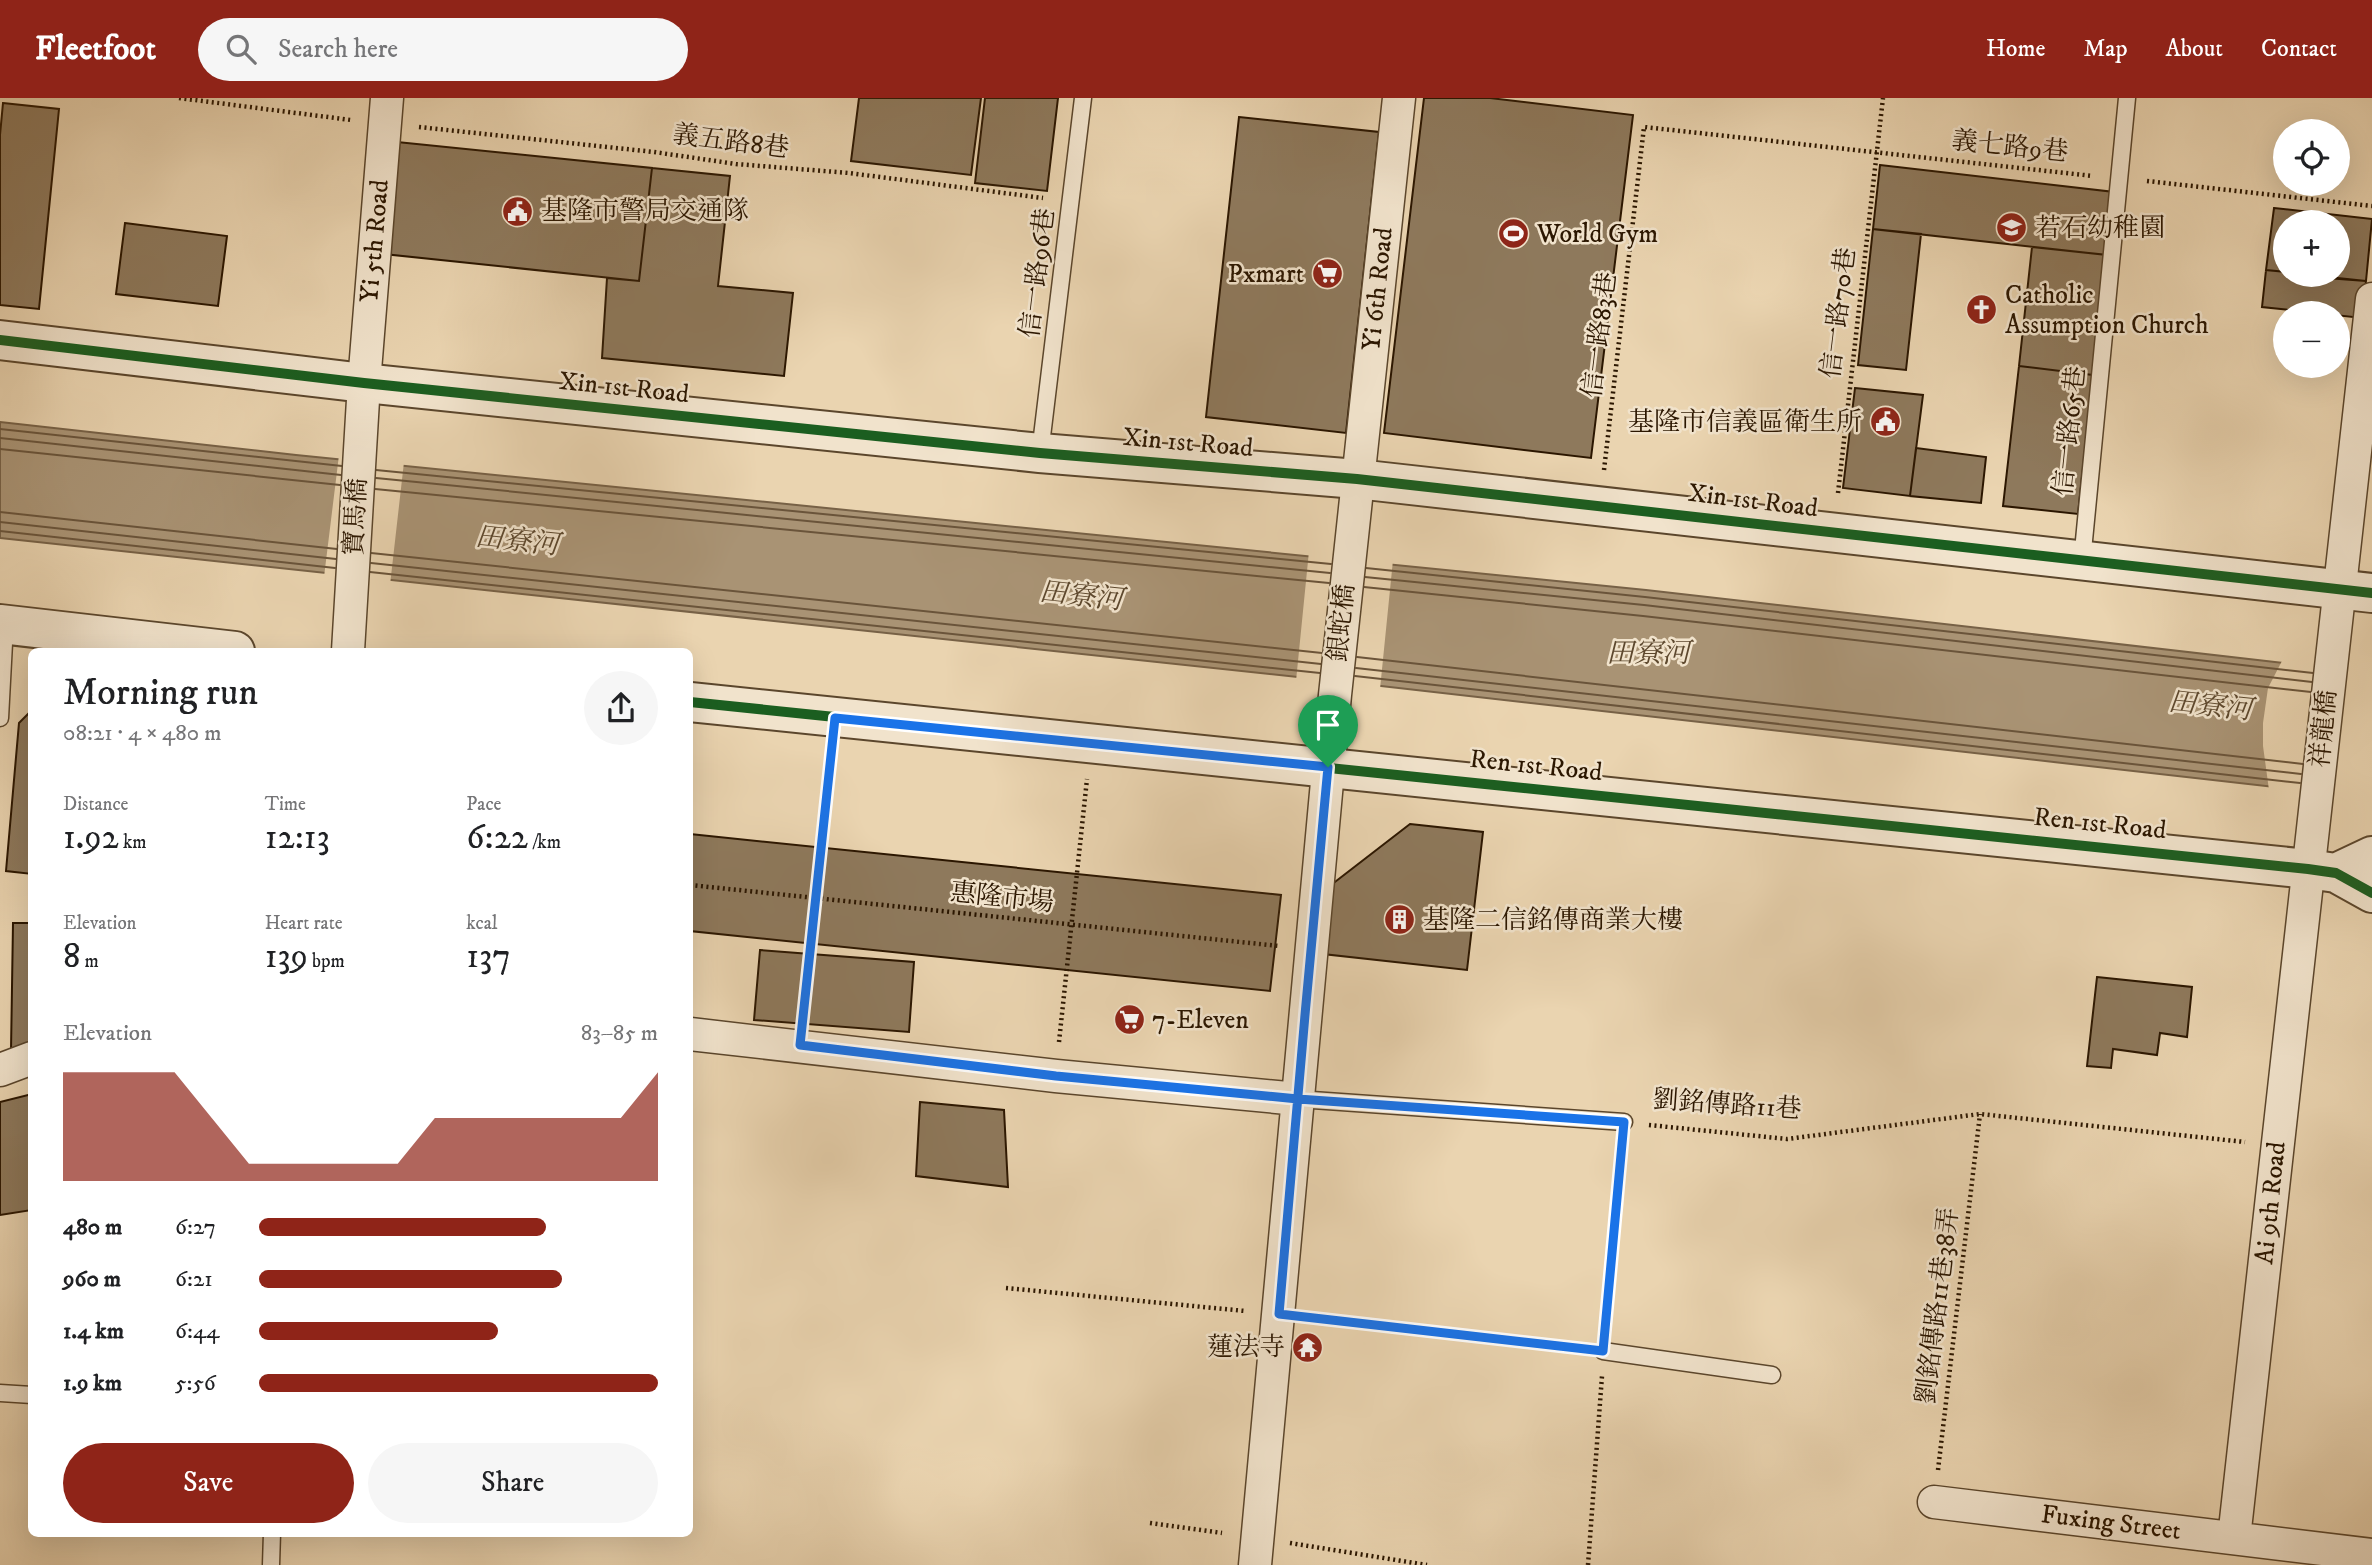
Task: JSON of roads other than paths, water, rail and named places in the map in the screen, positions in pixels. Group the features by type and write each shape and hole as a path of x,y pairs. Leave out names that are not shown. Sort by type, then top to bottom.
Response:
{"street":[{"name":"Yi 6th Road","path":"1357,479 1399,98"},
{"name":"Yi 5th Road","path":"364,383 386,111"},
{"name":"祥龍橋","path":"2322,871 2356,591 2372,299"},
{"name":"Xin 1st Road","path":"0,340 364,383 1040,453 1357,479 2356,591"},
{"name":"寶馬橋","path":"348,648 364,383"},
{"name":"銀蛇橋","path":"1255,1565 1357,479"},
{"path":"2,624 209,648"},
{"name":"Ren 1st Road","path":"693,702 2322,871 2372,893"},
{"path":"2322,871 2372,856"},
{"name":"Ai 9th Road","path":"2234,1538 2277,1146 2322,871"},
{"path":"693,1034 1056,1076 1298,1099"},
{"path":"0,1070 28,1060"},
{"name":"Fuxing Street","path":"1934,1502 2372,1555"}],"lane":[{"name":"信一路96巷","path":"1040,453 1083,98"},
{"name":"信一路65巷","path":"2082,561 2127,98"},
{"path":"0,718 2,624"},
{"name":"劉銘傳路11巷","path":"1298,1099 1624,1122"},
{"path":"1603,1351 1772,1375"},
{"path":"0,1393 28,1395"},
{"path":"271,1565 272,1537"}],"water":[{"name":"田寮河","path":"0,422 296,455 1646,590 2372,673 2372,798 1381,686 0,538"}],"place":[{"name":"基隆市警局交通隊","path":"518,211"},
{"name":"若石幼稚園","path":"2012,228"},
{"name":"World Gym","path":"1514,234"},
{"name":"Pxmart","path":"1327,274"},
{"name":"Catholic Assumption Church","path":"1982,310"},
{"name":"基隆市信義區衛生所","path":"1885,422"},
{"name":"基隆二信銘傳商業大樓","path":"1400,920"},
{"name":"7-Eleven","path":"1129,1020"},
{"name":"蓮法寺","path":"1308,1347"}]}
